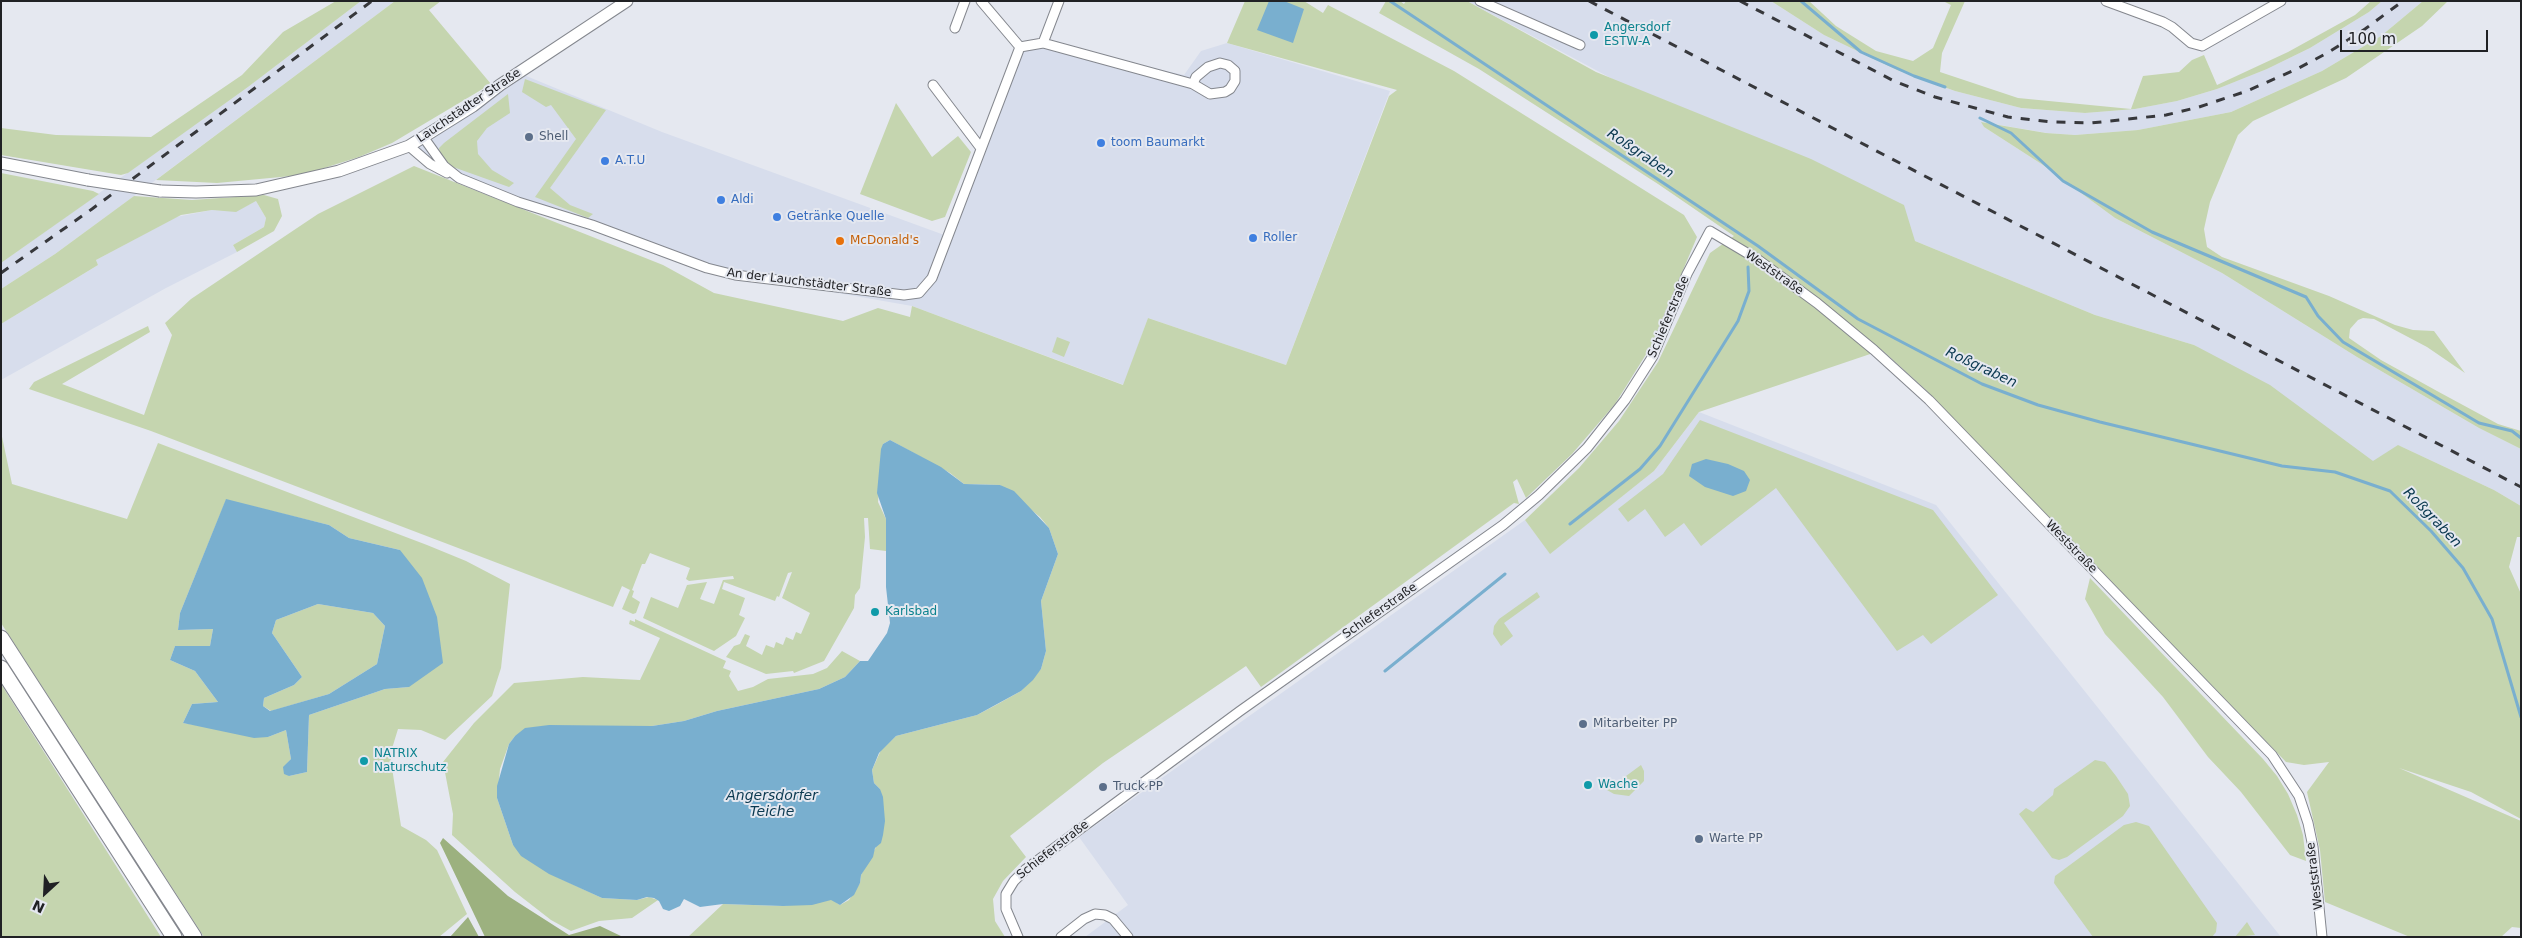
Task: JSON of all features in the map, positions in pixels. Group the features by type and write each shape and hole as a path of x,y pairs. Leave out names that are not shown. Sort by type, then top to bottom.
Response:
{"highway":[{"path":"1,638 194,937"},
{"path":"1,668 174,937"}],"main road":[{"name":"Lauchstädter Straße","path":"1,162 88,180 160,190 235,192 265,188 339,170 409,146 424,138 627,1"}],"street":[{"path":"955,28 965,1"},
{"path":"981,1 1020,47 1043,43 1193,84 1210,94 1225,92 1233,86 1235,71 1228,65 1220,63 1208,67 1196,77 1193,84"},
{"path":"1043,43 1059,1"},
{"path":"1480,1 1580,45"},
{"path":"2106,1 2163,22 2191,43 2202,46 2282,1"},
{"name":"An der Lauchstädter Straße","path":"424,138 444,166 459,178 518,202 592,225 725,273 904,295 919,294 932,278 980,147 1020,47"},
{"path":"933,85 980,147"},
{"path":"409,146 430,164 459,178"},
{"name":"Schieferstraße","path":"1018,937 1006,909 1006,894 1014,881 1026,869 1240,711 1503,525 1540,495 1587,448 1625,400 1653,356 1687,274 1710,231"},
{"name":"Weststraße","path":"1710,231 1757,259 1817,303 1874,350 1929,400 2272,755 2298,796 2308,823 2313,847 2322,937"},
{"path":"1061,937 1084,918 1095,914 1106,915 1113,919 1128,937"}],"shaded area":[{"path":"361,1 395,1 55,254 1,289 1,263 248,87"},
{"path":"1467,1 1771,1 1824,35 1897,70 1955,91 2021,108 2085,113 2135,109 2177,101 2217,89 2267,69 2310,48 2369,12 2382,1 2423,1 2381,36 2322,71 2231,112 2138,130 2075,135 2047,133 1982,122 1984,127 2043,165 2115,218 2222,273 2357,357 2479,428 2521,449 2521,506 2494,490 2400,446 2502,570 2194,345 2095,315 1915,241"},
{"path":"1043,43 1184,75 1201,51 1227,43 1390,91 1286,365 1148,318 1124,385 912,306 735,275 518,202 444,166 409,146 519,73 662,132 947,236 1020,47"},
{"path":"256,201 266,218 264,227 233,245 237,252 166,288 1,380 1,324 98,265 96,260 176,217 212,210 236,211"},
{"path":"1699,412 1936,505 2281,937 1085,937 1128,905 1079,837 1525,520 1550,553 1654,471"}],"green space":[{"path":"336,1 361,1 248,87 128,173 121,175 1,155 1,128 56,135 151,137 242,75 283,32"},
{"path":"395,1 441,1 429,10 491,84 392,143 359,157 302,175 217,183 156,180"},
{"path":"1245,1 1304,1 1323,13 1328,5 1454,71 1684,215 1697,237 1650,348 1615,404 1572,454 1526,498 1517,479 1513,482 1519,504 1514,503 1261,687 1246,666 1103,763 1010,836 1026,857 1003,881 993,899 995,921 1005,937 688,937 723,904 783,906 831,899 840,905 849,900 860,883 861,875 876,847 880,789 874,783 872,770 881,750 896,736 977,715 1021,691 1041,669 1046,651 1041,601 1058,554 1049,528 1040,517 1000,485 964,484 950,473 890,440 883,444 878,502 886,519 886,551 870,549 868,518 864,518 865,537 860,588 855,595 854,608 824,661 794,673 793,671 766,674 726,657 734,646 740,644 745,634 750,636 746,646 762,655 766,645 774,648 776,642 783,645 786,637 793,640 796,632 801,634 810,613 782,598 792,572 788,573 779,597 777,596 775,601 724,582 722,589 745,598 739,615 745,618 736,636 714,651 643,618 651,597 678,608 687,585 707,582 700,599 714,604 723,580 734,579 733,576 689,581 686,579 690,568 650,553 645,564 642,564 632,590 634,591 632,597 640,602 636,613 633,614 622,609 630,590 622,586 613,607 151,431 29,389 34,382 148,326 150,332 62,384 144,415 172,335 165,323 191,299 318,214 414,166 663,265 714,293 843,321 878,308 910,317 912,306 1123,385 1148,318 1286,365 1389,96 1397,90 1227,43"},
{"path":"1386,1 1400,1 1404,4 1406,1 1467,1 1596,72 1811,159 1904,205 1915,241 2095,315 2194,345 2270,385 2373,461 2398,445 2494,490 2521,506 2521,537 2517,537 2509,567 2521,594 2521,819 2471,792 2399,768 2521,821 2521,928 2512,927 2501,937 2410,937 2325,902 2320,850 2307,792 2329,762 2304,765 2286,762 1927,391 1882,350 1699,412 1654,471 1550,554 1525,520 1579,468 1619,421 1658,362 1710,253 1734,236 1658,184 1479,69 1379,13"},
{"path":"1771,1 1809,1 1836,26 1876,51 1913,61 1933,48 1951,5 1943,1 1965,1 1942,53 1940,72 2018,98 2131,109 2143,76 2179,72 2192,60 2204,55 2217,85 2288,52 2355,15 2371,1 2382,1 2369,12 2310,48 2267,69 2217,89 2177,101 2135,109 2085,113 2021,108 1955,91 1897,70 1824,35"},
{"path":"2423,1 2448,1 2422,26 2346,78 2253,121 2238,135 2210,202 2204,229 2207,247 2222,257 2329,296 2395,325 2413,330 2434,331 2465,373 2427,347 2374,319 2363,318 2358,320 2350,329 2349,338 2381,360 2498,424 2521,431 2521,449 2479,428 2357,357 2222,273 2115,218 2043,165 1984,127 1981,122 2046,133 2075,135 2138,130 2231,112 2322,71 2381,36"},
{"path":"525,79 606,110 550,188 570,205 593,214 588,218 535,197 576,139 551,105 546,107 522,92"},
{"path":"508,94 510,113 487,128 477,141 478,154 492,170 514,183 509,187 453,167 441,158 439,148"},
{"path":"896,103 932,157 958,136 971,152 945,217 932,221 860,194"},
{"path":"1,173 93,191 99,194 1,263"},
{"path":"264,195 278,199 282,216 274,231 237,252 233,245 264,227 266,218 256,201 236,212 212,210 181,215 96,260 98,265 1,324 1,289 55,254 134,196 192,200"},
{"path":"1057,337 1070,342 1064,357 1052,352"},
{"path":"1700,420 1933,510 1998,595 1931,644 1923,635 1897,651 1776,488 1701,546 1684,523 1665,537 1645,509 1628,522 1618,509 1663,474"},
{"path":"1,432 12,484 127,519 158,443 427,545 466,561 510,584 501,668 492,696 445,740 421,730 398,729 390,755 401,826 426,840 437,850 467,914 439,937 204,937 1,623","holes":["226,500 329,525 349,538 400,550 409,687 385,689 309,715 307,772 289,776 284,767 291,759 286,730 268,737 183,723 192,704 218,702 195,671 170,660 175,646 210,646 213,629 178,630 180,613"]},
{"path":"2090,578 2277,776 2288,794 2297,815 2303,835 2306,861 2290,855 2241,792 2208,757 2163,697 2105,634 2085,599"},
{"path":"1537,592 1540,597 1504,623 1513,636 1501,646 1493,634 1494,626 1499,619"},
{"path":"318,604 373,613 385,626 377,664 329,694 271,711 263,706 264,698 294,685 302,677 272,633 276,620"},
{"path":"635,619 726,661 723,668 731,671 729,676 738,691 753,687 768,679 813,674 827,668 842,651 860,661 845,677 819,689 717,711 684,721 652,726 609,727 515,736 509,744 500,769 497,798 513,845 557,877 602,898 637,900 649,897 658,900 632,918 599,921 571,931 551,920 515,892 452,835 453,814 443,762 474,723 514,683 583,677 640,680 660,638 629,624 630,620 635,622"},
{"path":"1,684 161,937 1,937"},
{"path":"2095,760 2105,762 2116,776 2128,794 2130,806 2123,816 2067,857 2059,860 2052,858 2019,814 2026,808 2033,812 2053,795 2054,789"},
{"path":"1641,765 1644,771 1644,781 1629,796 1614,794 1607,790"},
{"path":"2136,822 2149,826 2217,923 2216,932 2212,937 2093,937 2054,883 2055,876 2124,825"},
{"path":"443,838 508,896 569,935 600,926 623,937 485,937 440,843"},
{"path":"468,917 479,937 450,937"},
{"path":"2247,922 2255,935 2235,937"}],"water":[{"path":"1269,1 1284,1 1304,9 1293,43 1257,30"},
{"name":"Angersdorfer Teiche","path":"890,440 941,467 964,484 1000,485 1014,491 1049,528 1058,554 1041,601 1046,651 1041,669 1033,680 1021,691 977,715 896,736 879,753 872,770 874,783 880,789 883,797 885,821 883,835 881,843 875,848 873,857 861,875 860,883 854,895 840,905 831,900 812,905 723,904 700,907 684,899 680,906 669,911 663,909 659,901 654,898 647,897 637,900 602,898 549,874 521,856 513,845 497,798 497,786 509,744 525,728 549,725 652,726 684,721 717,711 819,689 845,677 860,661 868,661 887,633 890,623 886,587 886,519 877,493 881,449 883,444"},
{"path":"1706,459 1728,464 1744,471 1750,480 1746,491 1733,496 1705,487 1689,476 1692,464"},
{"path":"226,499 329,525 349,538 400,550 422,578 437,617 443,663 409,687 385,689 309,715 307,772 289,776 284,774 283,767 291,759 286,730 268,737 254,738 183,723 192,704 218,702 195,671 170,660 175,646 210,646 213,629 178,630 180,613","holes":["318,604 373,613 385,626 377,664 329,694 270,711 263,706 264,698 294,685 302,677 272,633 276,620"]}],"waterway":[{"name":"Roßgraben","path":"1390,1 1758,246 1858,319 1982,384 2038,405 2100,422 2282,466 2335,472 2390,491 2431,531 2463,568 2492,619 2521,717"},
{"name":"Roßgraben","path":"1801,1 1861,52 1914,76 1945,87"},
{"name":"Roßgraben","path":"1980,118 2011,133 2063,181 2152,232 2306,297 2318,316 2343,342 2479,423 2512,431 2521,438"},
{"path":"1570,524 1640,469 1660,446 1738,321 1749,291 1748,267"},
{"path":"1385,671 1505,574"}],"railway":[{"path":"1,273 92,209 372,1"},
{"path":"1589,1 2521,487"},
{"path":"1740,1 1894,81 1935,97 2008,117 2052,122 2091,123 2166,115 2199,107 2247,91 2297,69 2329,52 2403,1"}],"place":[{"name":"Angersdorf ESTW-A","path":"1594,35"},
{"name":"Shell","path":"529,137"},
{"name":"toom Baumarkt","path":"1101,143"},
{"name":"A.T.U","path":"605,161"},
{"name":"Aldi","path":"721,200"},
{"name":"Getränke Quelle","path":"777,217"},
{"name":"Roller","path":"1253,238"},
{"name":"McDonald's","path":"840,241"},
{"name":"Karlsbad","path":"875,612"},
{"name":"Mitarbeiter PP","path":"1583,724"},
{"name":"NATRIX Naturschutz","path":"364,761"},
{"name":"Wache","path":"1588,785"},
{"name":"Truck PP","path":"1103,787"},
{"name":"Warte PP","path":"1699,839"}]}
